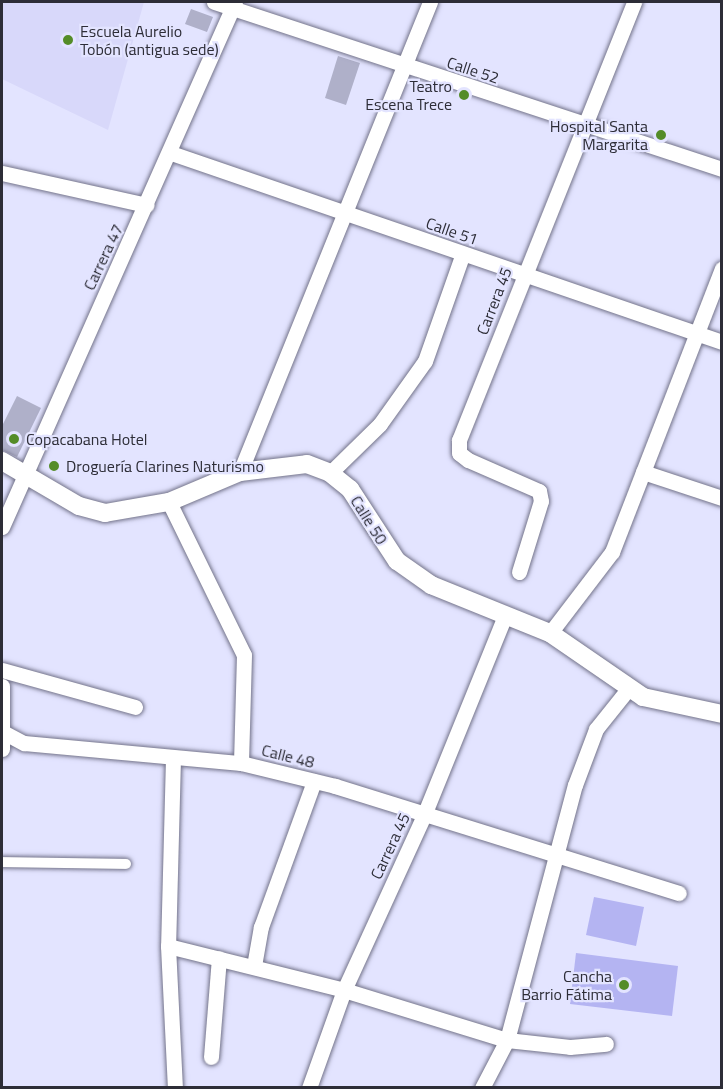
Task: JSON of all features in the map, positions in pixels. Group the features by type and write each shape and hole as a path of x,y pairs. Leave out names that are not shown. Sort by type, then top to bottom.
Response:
{"street":[{"name":"Calle 52","path":"214,2 234,4 404,66 722,169"},
{"path":"240,472 430,2"},
{"name":"Carrera 45","path":"519,572 541,501 539,491 468,460 459,453 459,440 522,277 634,2"},
{"name":"Carrera 47","path":"2,527 171,153 234,4"},
{"name":"Calle 51","path":"171,153 463,253 522,277 722,342"},
{"path":"2,173 146,205"},
{"path":"330,472 380,424 425,361 463,253"},
{"path":"550,633 599,576 644,472 722,269"},
{"name":"Calle 50","path":"2,461 79,506 105,513 170,502 240,472 279,464 307,464 330,472 350,489 397,561 431,585 504,618 550,633 628,688 722,714"},
{"path":"644,472 722,498"},
{"path":"170,502 183,538 244,655 241,763"},
{"name":"Carrera 45","path":"309,1088 344,990 424,815 504,618"},
{"path":"2,670 135,707"},
{"path":"2,686 2,749"},
{"path":"482,1088 507,1040 558,855 596,729 628,688"},
{"name":"Calle 48","path":"3,732 24,743 241,763 314,781 679,893"},
{"path":"173,758 168,946 175,1088"},
{"path":"254,966 261,927 314,781"},
{"path":"2,862 126,864"},
{"path":"168,946 344,990 507,1040 570,1047 606,1044"},
{"path":"211,1057 219,958"}],"shaded area":[{"name":"Escuela Aurelio Tobón (antigua sede)","path":"2,2 144,2 108,130 2,79"},
{"path":"594,897 644,907 636,946 586,935"},
{"name":"Cancha Barrio Fátima","path":"576,953 678,966 672,1016 570,1004"}],"building":[{"path":"191,9 213,17 207,32 185,24"},
{"path":"338,56 360,63 346,105 325,98"},
{"name":"Copacabana Hotel","path":"17,396 41,408 17,457 2,450 2,426"}],"place":[{"name":"Escuela Aurelio Tobón (antigua sede)","path":"68,40"},
{"name":"Teatro Escena Trece","path":"464,95"},
{"name":"Hospital Santa Margarita","path":"661,135"},
{"name":"Copacabana Hotel","path":"14,439"},
{"name":"Droguería Clarines Naturismo","path":"54,466"},
{"name":"Cancha Barrio Fátima","path":"624,985"}]}
